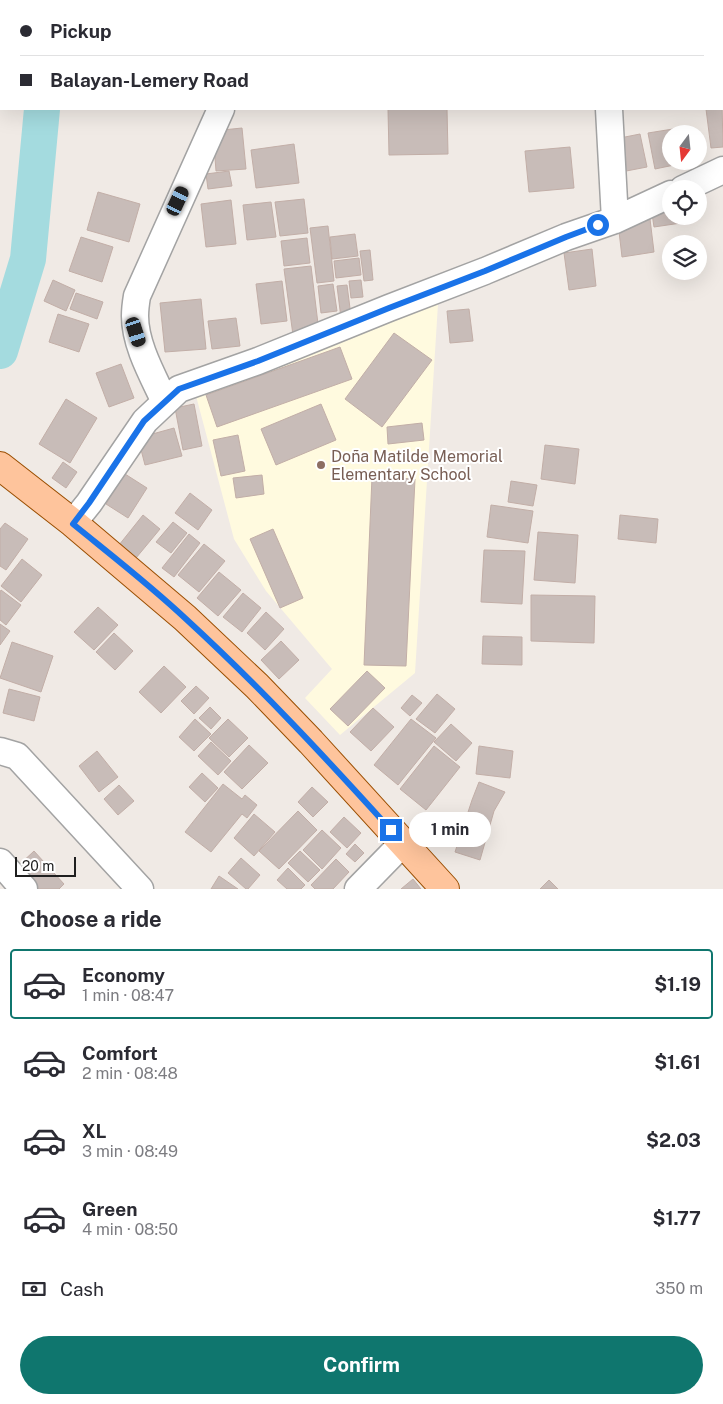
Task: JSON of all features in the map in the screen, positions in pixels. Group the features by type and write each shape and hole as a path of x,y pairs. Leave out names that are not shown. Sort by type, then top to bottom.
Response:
{"main road":[{"path":"0,466 73,524 185,618 257,686 311,742 445,889"}],"street":[{"path":"164,402 147,366 136,332 134,314 138,296 178,201 221,110"},
{"path":"609,110 615,220"},
{"path":"702,180 723,170"},
{"path":"73,524 144,421 179,389 258,361 566,237 615,220 662,198"},
{"path":"0,751 18,756 140,889"},
{"path":"358,889 403,843"},
{"path":"0,862 24,889"}],"shaded area":[{"name":"Doña Matilde Memorial Elementary School","path":"438,304 415,673 340,735 305,698 332,669 266,591 234,539 195,392"}],"building":[{"path":"388,110 447,110 448,154 389,155"},
{"path":"706,110 722,110 723,147 711,148"},
{"path":"242,128 246,169 216,171 213,131"},
{"path":"662,131 662,168 655,169 648,133"},
{"path":"640,134 647,167 621,172 615,139"},
{"path":"294,144 299,183 256,188 251,150"},
{"path":"570,147 574,188 529,192 525,151"},
{"path":"229,171 232,186 208,189 206,174"},
{"path":"98,192 140,204 129,242 87,230"},
{"path":"304,199 308,233 280,236 275,202"},
{"path":"231,200 236,244 206,247 201,204"},
{"path":"271,202 276,237 247,240 243,205"},
{"path":"662,205 662,225 668,225 654,227 651,207"},
{"path":"650,219 654,252 622,257 618,223"},
{"path":"328,226 334,281 317,283 310,228"},
{"path":"355,234 358,256 332,259 330,237"},
{"path":"81,237 113,247 102,282 69,271"},
{"path":"307,238 310,263 284,266 281,241"},
{"path":"592,249 596,286 569,290 564,253"},
{"path":"370,250 373,280 364,281 360,251"},
{"path":"359,258 361,275 336,278 334,261"},
{"path":"311,266 319,332 293,335 284,269"},
{"path":"53,280 75,290 66,311 44,301"},
{"path":"361,280 363,297 351,298 349,281"},
{"path":"282,281 287,321 261,324 256,284"},
{"path":"333,284 337,311 321,313 318,286"},
{"path":"347,285 351,316 341,318 337,286"},
{"path":"76,293 103,302 97,319 70,309"},
{"path":"201,299 206,349 165,352 160,303"},
{"path":"469,309 473,341 450,343 447,311"},
{"path":"58,314 89,324 79,352 49,342"},
{"path":"236,318 240,346 212,349 208,321"},
{"path":"394,333 432,360 382,427 345,399"},
{"path":"340,347 352,379 217,427 206,395"},
{"path":"121,364 134,398 109,407 96,373"},
{"path":"66,399 97,418 70,463 39,444"},
{"path":"194,404 202,446 183,450 175,408"},
{"path":"321,404 336,440 276,465 261,429"},
{"path":"422,423 424,440 388,444 387,427"},
{"path":"174,428 182,456 145,465 138,438"},
{"path":"238,435 245,471 221,476 213,440"},
{"path":"545,445 579,449 575,484 541,479"},
{"path":"63,462 77,472 66,488 52,478"},
{"path":"125,474 147,488 128,518 106,504"},
{"path":"262,475 264,494 236,498 233,478"},
{"path":"372,477 415,479 406,666 364,665"},
{"path":"511,481 537,485 533,506 508,502"},
{"path":"190,493 212,510 198,530 175,513"},
{"path":"491,505 533,511 528,543 487,537"},
{"path":"143,515 160,529 136,558 119,545"},
{"path":"620,515 658,519 656,543 618,539"},
{"path":"173,522 187,533 171,553 156,542"},
{"path":"5,523 28,539 6,570 0,566 0,529"},
{"path":"273,529 303,598 280,608 250,539"},
{"path":"538,532 578,535 575,583 534,580"},
{"path":"189,534 200,543 174,577 162,568"},
{"path":"204,544 225,561 199,592 178,575"},
{"path":"484,550 525,551 522,604 481,602"},
{"path":"22,559 42,575 21,602 1,586"},
{"path":"219,572 241,590 218,616 197,598"},
{"path":"1,590 21,605 6,625 0,620"},
{"path":"243,593 261,608 242,632 223,617"},
{"path":"531,595 595,596 594,643 531,641"},
{"path":"98,607 118,625 94,650 74,632"},
{"path":"266,612 284,629 265,650 247,633"},
{"path":"0,624 10,631 0,645"},
{"path":"114,633 133,651 115,670 96,652"},
{"path":"483,636 522,637 522,665 482,664"},
{"path":"281,641 299,660 279,679 261,660"},
{"path":"12,642 53,656 41,692 0,678"},
{"path":"164,666 186,687 161,713 139,692"},
{"path":"367,671 385,688 348,726 330,709"},
{"path":"196,686 209,698 194,714 181,701"},
{"path":"9,689 40,697 34,721 3,713"},
{"path":"437,694 455,709 435,733 416,719"},
{"path":"412,695 422,703 410,716 401,708"},
{"path":"210,707 221,718 211,729 199,718"},
{"path":"373,708 394,727 371,751 350,732"},
{"path":"195,719 211,734 194,751 179,737"},
{"path":"228,719 248,738 229,757 209,738"},
{"path":"411,719 436,738 398,785 374,765"},
{"path":"451,724 472,743 456,761 434,742"},
{"path":"211,742 231,761 218,775 198,756"},
{"path":"249,745 268,763 242,789 224,772"},
{"path":"434,746 460,767 426,810 400,789"},
{"path":"479,746 513,751 510,778 476,774"},
{"path":"97,751 118,777 99,792 79,766"},
{"path":"202,773 218,788 205,802 189,787"},
{"path":"479,782 505,792 494,811 480,860 455,852"},
{"path":"223,784 242,799 245,795 257,805 247,818 242,814 211,852 185,832"},
{"path":"119,785 134,801 118,815 104,799"},
{"path":"312,787 328,802 313,817 298,802"},
{"path":"298,811 317,830 279,869 259,851"},
{"path":"254,814 275,832 254,856 234,838"},
{"path":"344,817 361,833 347,848 330,832"},
{"path":"322,830 341,848 322,869 303,850"},
{"path":"355,844 364,853 355,862 346,854"},
{"path":"34,851 64,884 59,889 38,889 17,867"},
{"path":"300,851 320,870 308,882 288,863"},
{"path":"241,858 260,875 248,889 228,873"},
{"path":"336,859 349,872 333,889 315,889 311,885"},
{"path":"288,868 305,885 301,889 287,889 277,880"},
{"path":"219,876 238,889 211,889"},
{"path":"413,879 421,889 401,889"},
{"path":"549,880 558,889 540,889"}],"waterway":[{"path":"0,351 28,259 42,110"}],"place":[{"name":"Doña Matilde Memorial Elementary School","path":"321,465"}],"route":[{"path":"391,830 257,686 185,618 73,524 144,421 179,389 258,361 598,225"}]}
